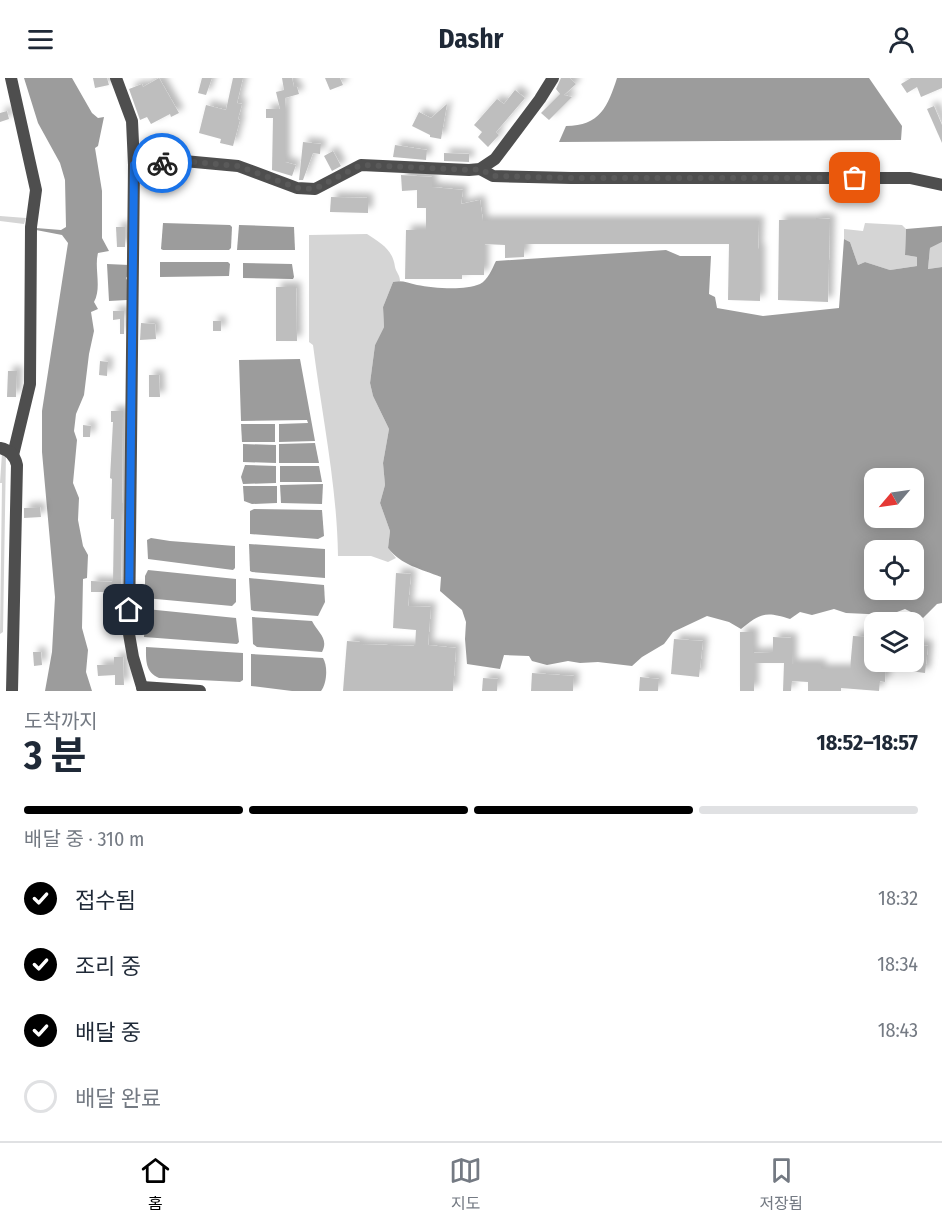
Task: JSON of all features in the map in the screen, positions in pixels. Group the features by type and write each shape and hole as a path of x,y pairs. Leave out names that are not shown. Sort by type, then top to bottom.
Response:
{"street":[{"path":"10,78 36,190 31,226 30,384 13,455 17,465 12,691"},
{"path":"116,78 132,121 134,165 129,634 142,689 200,691"},
{"path":"134,165 184,161 238,166 297,188 315,189 361,165 480,169 495,159 553,78"},
{"path":"480,169 493,176 910,178 942,185"},
{"path":"0,448 13,455"}],"shaded area":[{"path":"24,78 72,78 92,113 98,118 104,117 98,146 95,148 102,191 102,238 109,251 98,253 97,291 94,302 98,309 91,312 94,331 84,395 76,414 74,431 77,440 73,483 79,498 78,520 83,546 88,555 87,578 83,579 82,628 88,650 86,672 92,691 45,691 52,652 55,597 42,452 42,411 68,243 62,235 36,230 36,228 61,230 66,227 65,180 60,163 38,123"},
{"path":"617,78 869,78 902,126 901,140 559,142 566,126 587,122 601,112"},
{"path":"0,216 26,218 24,224 0,221"},
{"path":"163,223 230,225 232,227 231,248 229,250 163,250 161,249"},
{"path":"865,223 902,225 906,229 905,255 917,257 917,266 890,270 865,262 858,265 850,242 844,239 844,229 863,231"},
{"path":"239,225 294,227 295,250 237,250"},
{"path":"942,226 942,242 930,248 928,269 942,267 942,603 937,604 924,617 924,612 911,612 905,609 897,612 864,612 864,614 846,613 834,609 812,615 800,612 790,619 764,615 741,629 729,622 707,616 673,632 664,644 632,666 568,661 547,665 532,661 529,656 504,655 500,669 467,664 466,622 462,610 440,591 441,577 405,563 388,548 390,531 380,503 385,485 383,463 389,429 373,396 370,383 375,345 384,327 383,307 393,282 440,288 466,288 483,282 496,261 666,250 680,256 711,256 709,294 715,297 717,308 763,316 839,308 844,239 850,242 858,265 865,262 890,270 917,266 917,257 905,255 906,229"},
{"path":"367,234 389,251 400,281 393,282 383,307 384,327 375,345 370,383 373,396 389,429 383,463 385,485 380,503 390,531 388,548 396,558 388,562 371,556 338,556 329,450 313,345 309,342 309,235"},
{"path":"942,242 942,267 928,269 930,248"},
{"path":"160,262 228,262 230,264 229,276 160,277"},
{"path":"243,263 292,264 294,277 293,279 243,278"},
{"path":"107,264 129,265 129,274 126,278 130,290 127,300 109,301"},
{"path":"300,359 315,441 279,442 279,424 308,423 307,420 241,421 239,360"},
{"path":"241,424 275,424 275,442 242,442"},
{"path":"315,443 319,463 279,463 279,444"},
{"path":"243,444 276,445 276,463 243,462"},
{"path":"2,453 6,454 3,632 0,634 2,483 0,483"},
{"path":"245,465 276,466 276,483 243,484 241,477"},
{"path":"280,466 319,466 322,482 280,482"},
{"path":"323,484 322,504 281,503 280,485"},
{"path":"243,486 277,486 277,503 252,504 244,501"},
{"path":"254,509 322,510 324,536 318,539 250,534 250,511"},
{"path":"151,538 235,546 235,568 233,570 148,559 147,540"},
{"path":"249,544 325,549 325,578 252,572 250,571"},
{"path":"148,570 236,579 236,602 232,606 145,598 145,576"},
{"path":"249,578 324,585 325,602 318,616 254,611 251,610"},
{"path":"146,609 236,618 239,642 237,644 144,637"},
{"path":"252,617 312,621 323,639 322,652 257,647 253,644"},
{"path":"146,647 243,653 243,680 240,682 159,678 149,669 146,661"},
{"path":"251,654 323,658 326,679 323,688 321,691 292,691 251,686"}],"building":[{"path":"93,78 107,78 109,85 95,88"},
{"path":"159,78 179,113 171,117 170,114 151,124 147,117 140,120 129,89 142,84 143,87"},
{"path":"202,78 212,78 206,95 198,93"},
{"path":"233,78 243,78 237,103 242,104 238,119 240,120 233,146 220,143 221,139 199,133 206,105 226,110"},
{"path":"282,78 292,78 299,94 285,98 285,162 296,165 292,176 272,170 273,118 266,118 266,109 280,109 276,92 284,90"},
{"path":"325,78 340,78 343,85 330,90"},
{"path":"561,78 570,78 576,84 564,95 572,97 549,120 541,113 560,94 556,89"},
{"path":"911,78 942,78 942,88 921,97 917,87 907,93 901,84"},
{"path":"515,90 525,98 496,132 499,135 488,147 478,137 482,132 474,125 497,99 504,104"},
{"path":"447,104 441,139 430,137 412,126 419,112 431,118"},
{"path":"934,106 942,125 942,143 927,109"},
{"path":"7,111 9,119 0,122 0,113"},
{"path":"303,142 321,144 320,154 313,153 303,180 299,180"},
{"path":"395,145 427,150 426,160 393,157"},
{"path":"333,151 341,166 332,171 324,156"},
{"path":"444,153 469,154 469,162 444,161"},
{"path":"401,175 432,177 432,187 463,190 461,204 480,200 483,221 759,221 760,301 728,300 729,244 524,244 524,257 505,258 505,245 484,244 484,275 462,275 462,279 405,279 406,230 426,230 426,208 417,208 417,190 402,191"},
{"path":"331,197 368,198 368,213 330,212"},
{"path":"816,218 830,219 828,302 778,300 779,220 816,220"},
{"path":"116,227 125,227 125,247 117,247"},
{"path":"276,287 296,287 297,341 276,341"},
{"path":"113,311 124,311 124,334 120,334 120,319 113,320"},
{"path":"213,321 221,321 221,331 213,331"},
{"path":"141,323 155,324 156,339 140,340"},
{"path":"100,361 108,362 107,376 99,375"},
{"path":"8,371 17,371 16,397 7,397"},
{"path":"149,375 159,375 160,397 149,397"},
{"path":"111,411 123,411 121,597 112,596 112,592 91,592 91,581 113,582 114,519 111,519 112,479 110,478 113,422 111,422"},
{"path":"83,425 91,426 90,437 83,437"},
{"path":"40,507 41,517 24,518 24,508"},
{"path":"396,573 411,574 408,606 431,607 428,645 456,648 453,691 343,691 347,641 360,642 360,644 415,646 416,630 393,628"},
{"path":"740,632 753,632 753,653 773,652 773,637 792,638 792,664 821,664 821,669 850,669 853,636 864,637 864,672 886,672 885,682 880,681 879,691 841,688 841,691 808,691 808,682 792,681 791,691 783,691 784,663 754,663 754,691 740,691"},
{"path":"674,639 703,641 699,677 671,674"},
{"path":"924,645 928,646 925,673 918,672 924,672"},
{"path":"33,652 41,652 42,665 34,666"},
{"path":"114,657 123,657 124,685 115,685 115,675 98,676 97,665 114,665"},
{"path":"532,673 574,676 573,691 531,691"},
{"path":"640,677 659,679 658,691 639,691"},
{"path":"483,678 498,679 497,691 482,691"}],"way so far":[{"path":"162,163 184,161 238,166 297,188 315,189 361,165 480,169 493,176 855,178"}],"route":[{"path":"129,610 134,165 162,163"}]}
